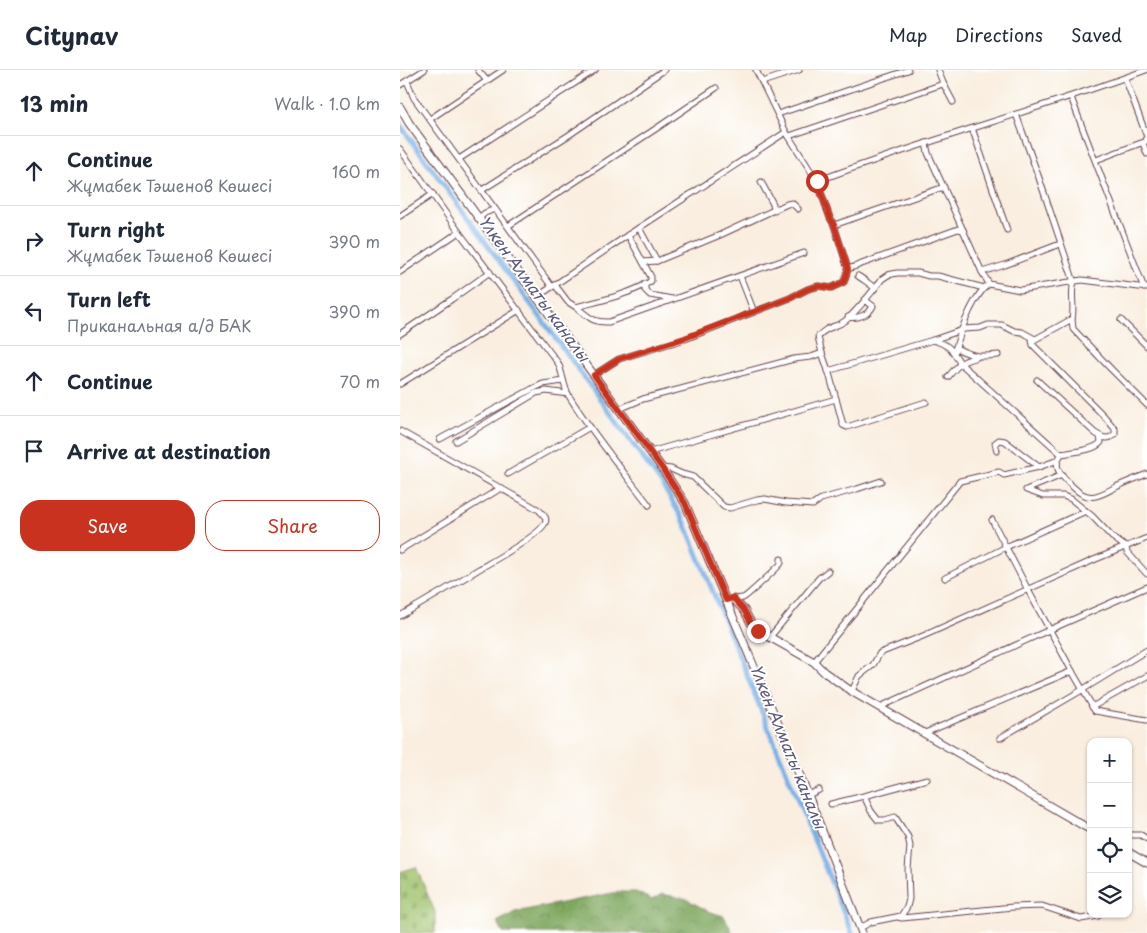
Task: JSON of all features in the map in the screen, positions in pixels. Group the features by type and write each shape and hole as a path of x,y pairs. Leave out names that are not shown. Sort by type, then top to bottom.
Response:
{"main road":[{"path":"400,107 410,124 620,410 685,503 730,600 861,930"},
{"path":"730,600 744,610 758,631 814,662 824,672 852,692 1088,828"},
{"path":"1132,854 1147,863"}],"street":[{"path":"400,85 424,70"},
{"path":"478,70 487,80"},
{"path":"430,119 503,70"},
{"path":"459,158 595,70"},
{"path":"482,190 569,135 664,70"},
{"path":"594,375 619,359 685,338 790,298 808,289 819,286 831,288 844,282 848,269 817,181 788,134 756,70"},
{"path":"762,82 799,70"},
{"path":"778,114 908,70"},
{"path":"938,70 953,102"},
{"path":"817,181 859,165 1146,70"},
{"path":"1096,160 1146,141 1126,78"},
{"path":"407,81 414,98 553,286 568,302 591,320 600,323 609,322 804,253"},
{"path":"537,297 628,235 788,134 943,83"},
{"path":"508,226 716,88"},
{"path":"926,143 928,153 989,284 1020,290 1082,280 1146,288 1081,124 1072,96"},
{"path":"1016,114 1074,282 1071,297 1073,329 1147,405"},
{"path":"972,128 1007,230"},
{"path":"1143,143 1147,154"},
{"path":"400,149 403,158 433,194 459,232 558,363 568,394 590,427 649,505"},
{"path":"760,182 773,204 774,211"},
{"path":"834,225 944,187"},
{"path":"400,216 433,194"},
{"path":"643,262 656,261 792,203 798,208"},
{"path":"479,218 495,209"},
{"path":"639,228 656,261"},
{"path":"848,269 958,229 964,230"},
{"path":"400,272 459,232"},
{"path":"576,307 620,294 651,281 651,277 628,235"},
{"path":"982,272 1060,244"},
{"path":"400,334 490,272"},
{"path":"926,402 847,427 843,424 818,338 822,332 838,325 848,317 866,300 882,279 888,275 918,272 984,288"},
{"path":"740,276 754,312"},
{"path":"858,276 875,288"},
{"path":"645,284 646,290 650,295 673,299"},
{"path":"989,284 984,288 972,307 955,350 961,363 1060,454"},
{"path":"848,317 858,317 869,312 872,306 866,300"},
{"path":"400,384 519,310"},
{"path":"1036,380 1100,436 1105,439 1115,434 1115,429 1104,416 1033,345 1032,341 1035,339 1072,319"},
{"path":"1122,320 1147,346"},
{"path":"828,371 933,340 962,329 1002,325 1035,339"},
{"path":"933,340 953,350 980,357"},
{"path":"620,410 642,399 822,353"},
{"path":"948,376 964,361 998,355"},
{"path":"440,439 532,389 543,384 563,381"},
{"path":"456,441 536,393 546,391 568,394"},
{"path":"650,452 836,400"},
{"path":"508,474 590,427"},
{"path":"400,431 539,510 546,520 541,528 521,544 400,616"},
{"path":"1060,454 1099,445 1101,442 1100,436"},
{"path":"997,451 995,442 1005,440 1039,467"},
{"path":"1060,454 1058,467 1062,475 1076,490 1084,495 1094,497 1147,474"},
{"path":"814,662 960,481 999,472 1004,475 1039,467 1058,460"},
{"path":"662,468 671,469 693,477 724,507 730,508 765,499 813,505 820,499 881,481"},
{"path":"1062,475 1026,490 1043,496 1063,496 1071,499 1112,537 1126,547 1127,552 1147,574"},
{"path":"400,550 501,488"},
{"path":"945,578 1006,547 1086,511"},
{"path":"992,520 1095,712 1147,720"},
{"path":"852,692 859,676 873,665 880,653 1147,538"},
{"path":"730,600 744,598 748,595 773,573 781,563 781,558"},
{"path":"770,637 819,578 828,571"},
{"path":"880,707 1147,587"},
{"path":"1000,738 1147,650"},
{"path":"925,733 1072,671"},
{"path":"1092,707 1147,676"},
{"path":"831,804 927,779"},
{"path":"808,795 819,790"},
{"path":"864,796 871,811 878,820 895,817 908,837 910,852 908,869 909,899 907,907 901,916 898,917"},
{"path":"1132,835 1141,835 1147,839"},
{"path":"861,930 870,922 898,917 1013,907 1042,906 1081,919 1087,918"}],"green space":[{"path":"416,867 435,912 435,933 400,933 400,872"},
{"path":"618,892 636,892 652,900 662,894 686,899 710,912 724,916 733,933 503,933 497,922 515,912"}],"waterway":[{"name":"Үлкен Алматы каналы","path":"400,125 662,484 685,523 852,933"}],"route":[{"path":"758,631 744,610 733,598 726,600 685,503 662,468 594,375 619,359 685,338 790,298 808,289 819,286 831,288 844,282 848,269 817,181"}]}
